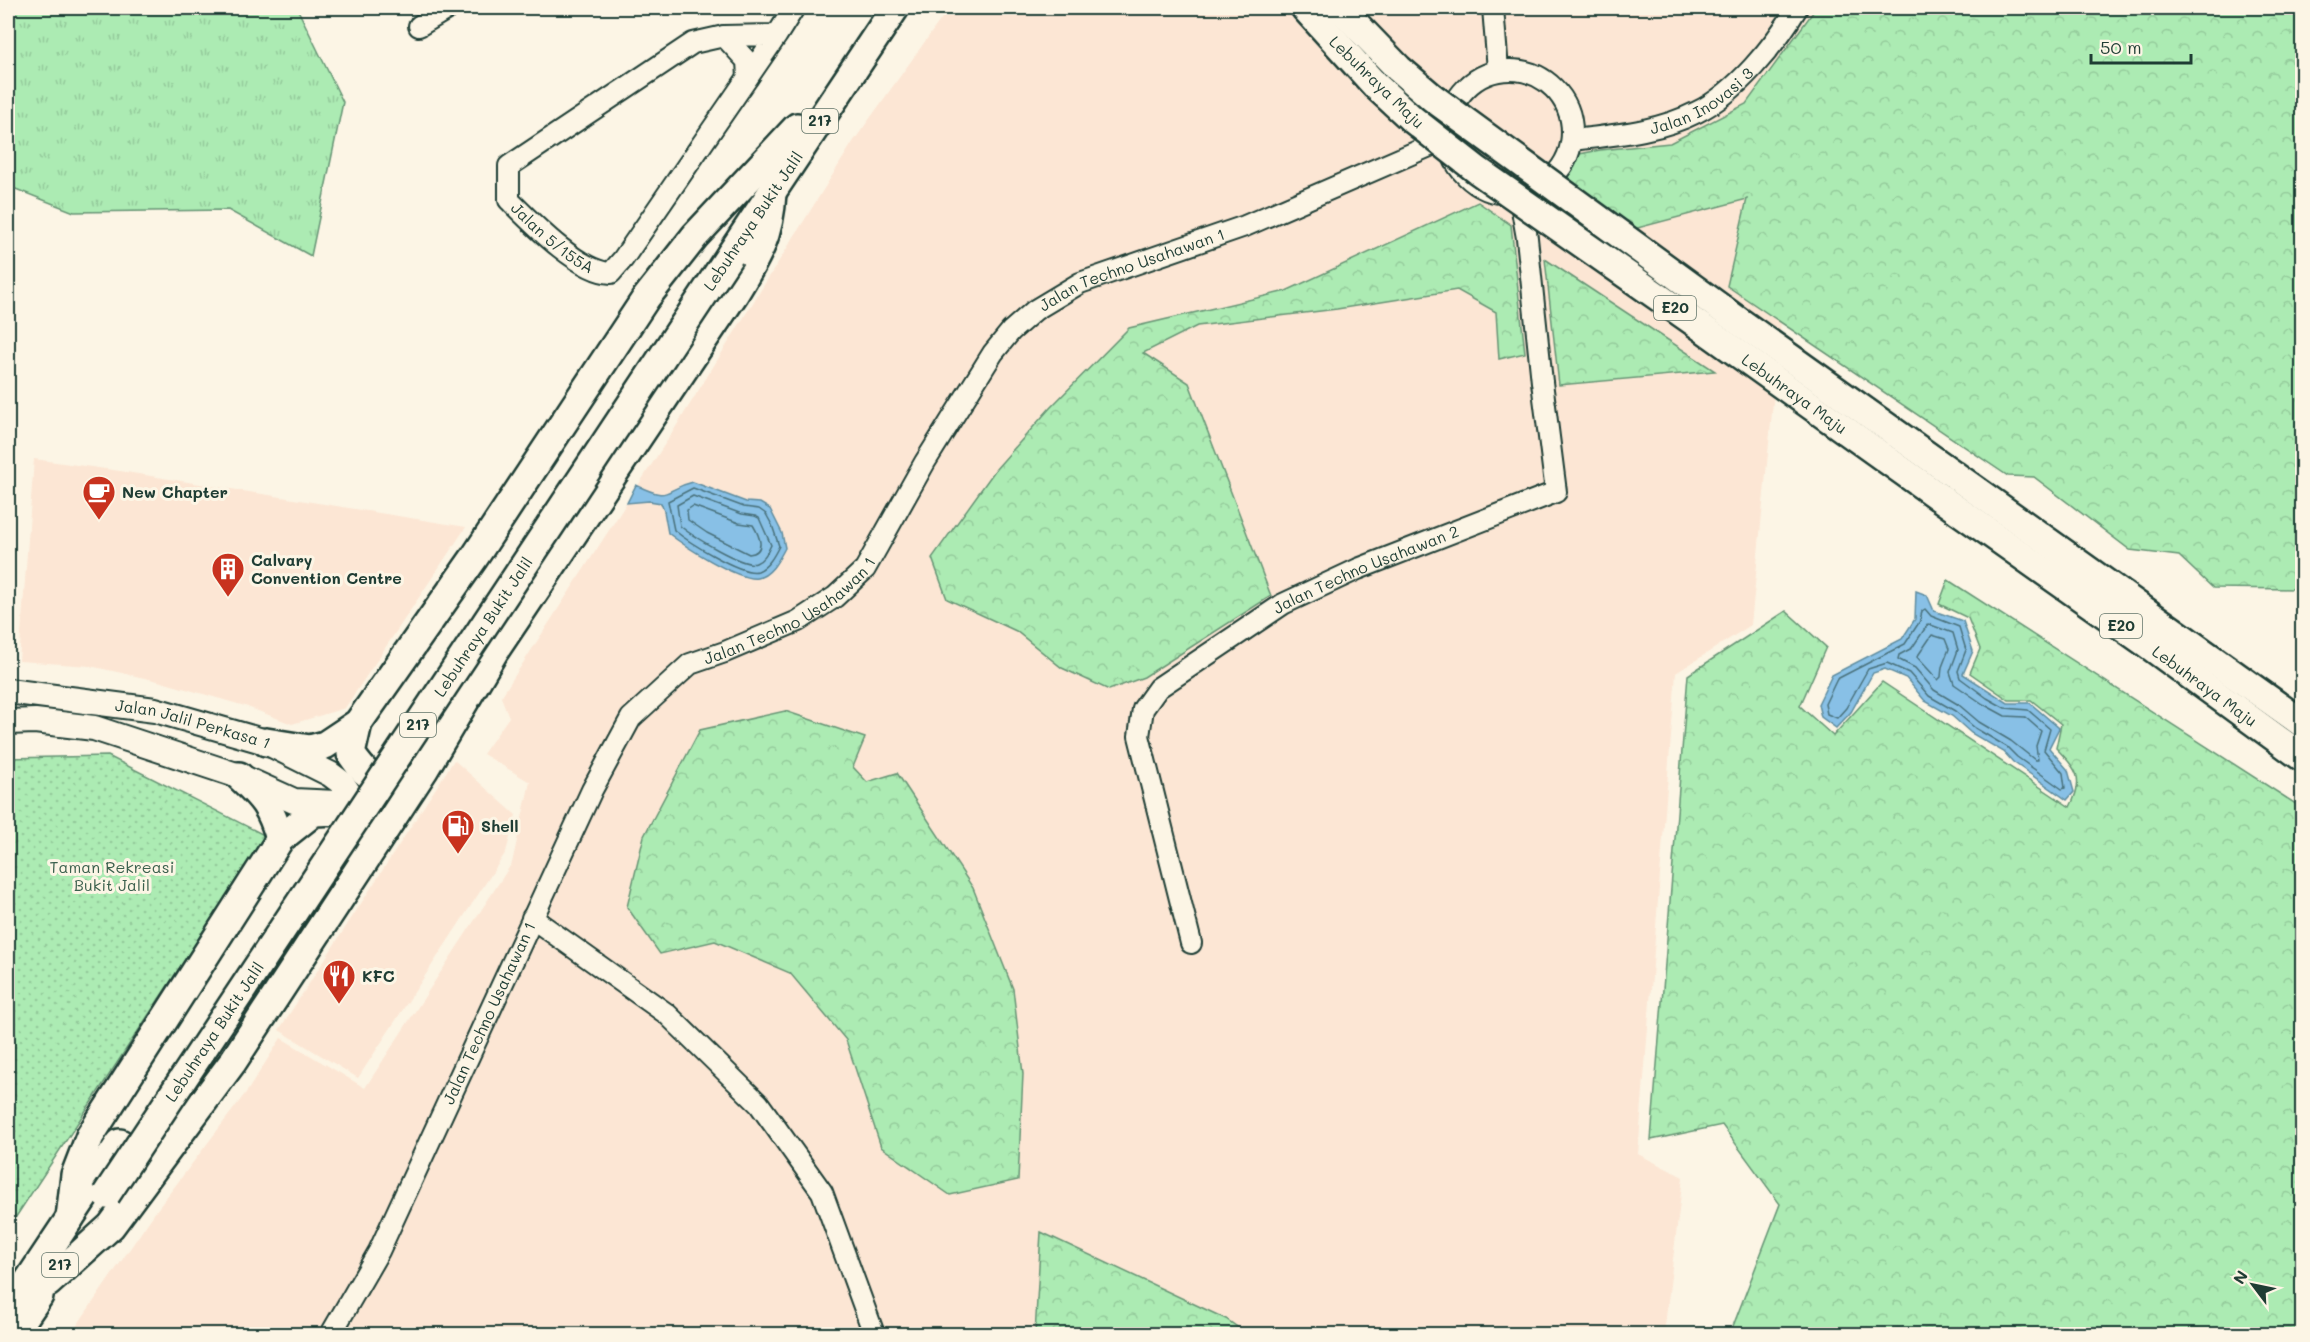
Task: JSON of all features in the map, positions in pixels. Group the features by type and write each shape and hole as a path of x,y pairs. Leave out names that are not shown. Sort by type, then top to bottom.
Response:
{"highway":[{"name":"Lebuhraya Bukit Jalil","path":"13,1335 723,251 796,127 874,8"},
{"name":"Lebuhraya Bukit Jalil","path":"8,1311 723,251 772,193 895,8"},
{"name":"Lebuhraya Maju","path":"1305,8 1394,103 1477,170 2146,643 2302,757"},
{"name":"Lebuhraya Maju","path":"1340,8 1399,69 1442,105 1737,320 2302,723"},
{"path":"266,742 310,749 325,745 358,723 474,558 646,298 695,236 796,127"},
{"path":"48,1283 111,1226 232,1063 424,770 494,652 735,293 760,252 771,218 772,193"},
{"path":"358,723 351,754 364,773 391,779 402,778 424,770"},
{"path":"239,776 267,805 280,839"},
{"path":"70,1218 75,1175 90,1136 280,839 314,812 339,811 354,830 364,860"}],"main road":[{"name":"Jalan Jalil Perkasa 1","path":"8,691 155,710 266,742 330,774 342,783 373,828 364,860"},
{"name":"Jalan Jalil Perkasa 1","path":"8,722 35,721 94,728 239,776 294,801 384,809 401,806"},
{"path":"294,801 308,792 316,782 317,774 311,764"}],"street":[{"path":"419,26 449,8"},
{"name":"Jalan 5/155A","path":"777,35 724,36 693,43 509,166 509,200 547,238 598,273 611,273 623,259 777,35 794,8"},
{"path":"1493,8 1498,70"},
{"name":"Jalan Inovasi 3","path":"1572,140 1649,129 1697,112 1720,97 1741,79 1767,49 1797,8"},
{"path":"724,36 747,61 748,77"},
{"path":"1498,70 1524,70 1548,81 1565,101 1572,126 1572,140 1566,159 1554,175 1544,184 1519,193 1502,194 1472,181 1460,169 1452,154 1448,138 1452,111 1466,88 1481,77 1498,70"},
{"name":"Jalan Techno Usahawan 1","path":"331,1335 379,1251 532,918 604,766 631,718 690,664 798,621 835,597 865,569 925,462 993,353 1011,331 1035,310 1080,283 1245,226 1448,138"},
{"name":"Jalan Techno Usahawan 2","path":"1191,943 1139,736 1143,709 1158,688 1283,604 1358,570 1556,492 1527,238 1519,193"},
{"path":"532,918 667,1014 759,1104 822,1192 874,1335"}],"shaded area":[{"path":"949,8 1837,8 1790,231 1751,625 1676,673 1638,1154 1683,1177 1664,1334 71,1334 156,1211 248,1090 281,1038 365,1088 512,863 530,782 483,754 509,717 501,697 672,433 853,142"},
{"name":"Calvary Convention Centre","path":"34,459 466,527 345,708 292,724 245,706 158,681 90,666 19,661"},
{"path":"454,760 516,815 506,852 358,1078 279,1030"}],"green space":[{"path":"8,8 297,8 343,102 311,256 228,210 74,212 8,186"},
{"path":"1816,8 2302,8 2302,593 2297,589 2213,588 2179,556 2130,550 2034,477 2008,476 1727,286 1747,199 1630,230 1561,180 1574,155 1670,143 1746,104"},
{"path":"1478,202 1511,225 1525,353 1499,359 1496,312 1457,290 1337,309 1197,326 1143,353 1189,383 1271,596 1144,677 1109,690 1062,668 1016,631 947,599 932,558 996,469 1050,408 1129,328 1286,291"},
{"path":"1545,259 1715,371 1559,385"},
{"path":"1948,580 2302,808 2302,1334 1730,1334 1780,1204 1722,1125 1651,1140 1688,675 1786,611 1826,647 1800,706 1833,736 1882,682 2070,807 2075,797 2078,781 2074,769 2056,748 2061,724 2031,700 2009,700 1970,673 1980,649 1968,618 1939,604"},
{"path":"785,711 865,738 853,767 867,782 897,773 973,888 1013,989 1023,1074 1018,1180 950,1195 881,1147 846,1040 790,973 715,941 660,954 627,907 644,836 700,730"},
{"name":"Taman Rekreasi Bukit Jalil","path":"108,756 266,836 8,1229 8,758"},
{"path":"1041,1232 1226,1319 1247,1334 1035,1334"}],"water":[{"path":"693,482 746,502 760,503 770,509 782,533 785,548 766,574 757,578 737,574 686,546 668,533 661,503 649,501 627,503 636,485 662,494"},
{"path":"1916,591 1927,595 1934,611 1963,621 1973,651 1963,674 2008,703 2030,703 2059,728 2049,748 2068,770 2074,792 2067,800 2013,762 2004,752 1971,733 1952,716 1925,701 1906,678 1885,669 1873,673 1851,712 1836,728 1821,717 1818,704 1832,675 1902,639 1915,619"}],"place":[{"name":"New Chapter","path":"99,521"},
{"name":"Calvary Convention Centre","path":"228,598"},
{"name":"Shell","path":"458,855"},
{"name":"KFC","path":"339,1005"}]}
